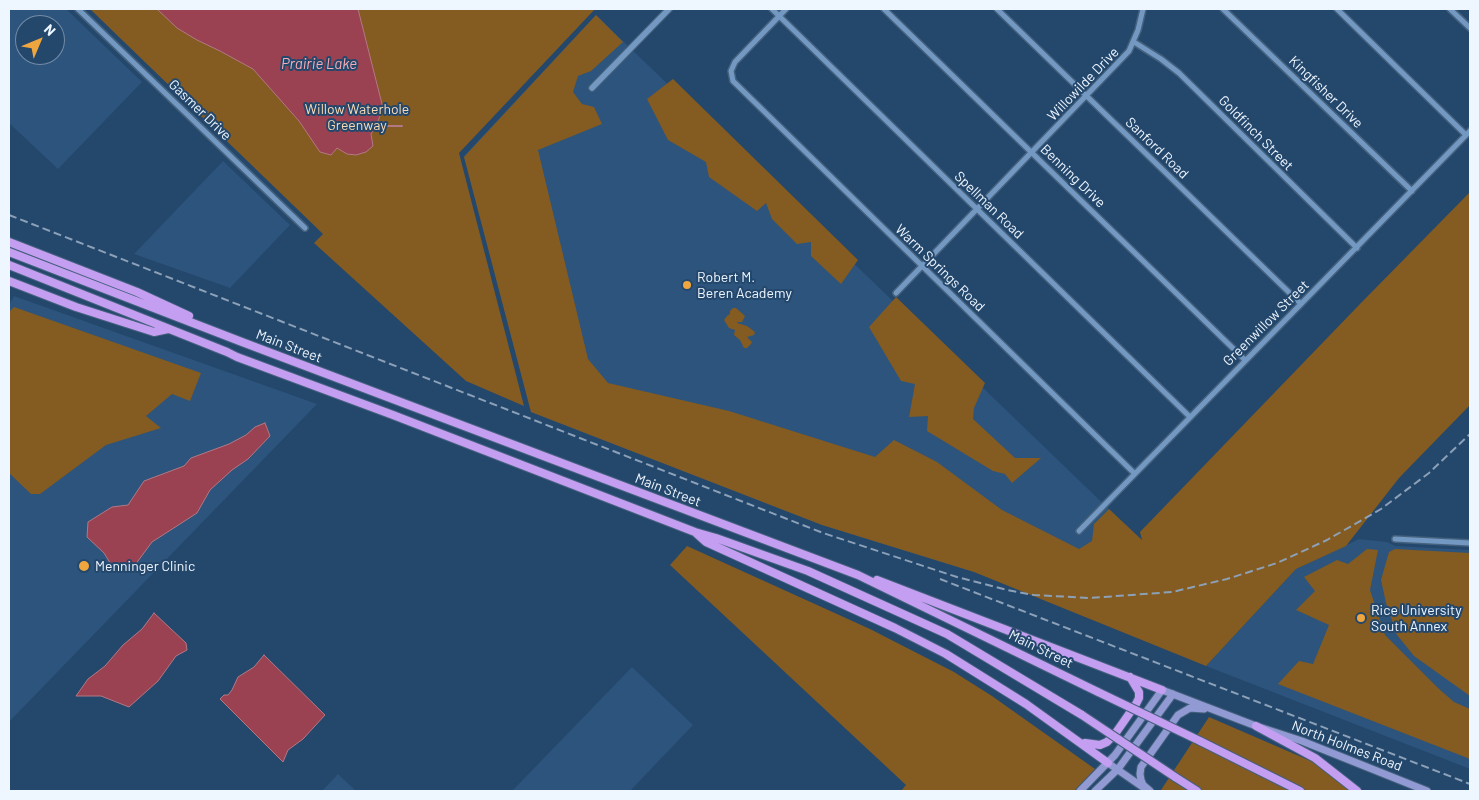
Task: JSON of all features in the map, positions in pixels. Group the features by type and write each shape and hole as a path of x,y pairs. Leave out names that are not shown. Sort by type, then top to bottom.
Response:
{"highway":[{"path":"9,242 137,292 242,342"},
{"name":"Main Street","path":"9,252 242,342 842,568 1300,791"},
{"name":"Main Street","path":"9,265 168,329 695,532 808,571 947,634 1082,715 1198,791"},
{"path":"9,281 76,307 154,332 168,329"},
{"path":"695,532 706,542 895,628 946,654 1026,704 1108,763"},
{"path":"842,568 888,583 1162,690"},
{"path":"1080,742 1100,745 1107,742 1115,734 1139,698 1139,692 1130,677"},
{"path":"1256,726 1315,758 1357,791"}],"main road":[{"name":"North Holmes Road","path":"1162,690 1212,710 1302,741 1428,791"},
{"path":"1080,791 1108,763 1162,690"},
{"path":"1095,791 1118,769 1173,694"},
{"path":"1149,791 1143,785 1140,770 1175,719 1182,712 1190,708 1212,710"},
{"path":"1108,763 1149,791"}],"street":[{"name":"Gasmer Drive","path":"78,9 305,228"},
{"path":"592,88 669,9"},
{"name":"Spellman Road","path":"772,9 1190,417"},
{"path":"779,16 786,9"},
{"name":"Benning Drive","path":"884,9 1245,360"},
{"name":"Sanford Road","path":"997,9 1301,304"},
{"name":"Willowilde Drive","path":"896,293 1129,52 1134,42 1143,9"},
{"name":"Kingfisher Drive","path":"1224,9 1412,191"},
{"path":"1338,9 1468,133"},
{"path":"1450,9 1470,28"},
{"name":"Warm Springs Road","path":"779,16 734,62 731,77 737,85 1134,473"},
{"name":"Goldfinch Street","path":"1134,42 1161,58 1179,73 1356,248"},
{"name":"Greenwillow Street","path":"1079,530 1468,133"},
{"path":"1395,539 1470,543"}],"shaded area":[{"path":"9,9 66,9 142,82 58,169 9,123"},
{"name":"Robert M. Beren Academy","path":"596,15 1142,541 974,572 822,525 531,412 464,156"},
{"path":"223,161 290,225 230,288 134,254"},
{"name":"Menninger Clinic","path":"14,296 317,404 9,722 9,305"},
{"name":"Rice University South Annex","path":"1359,539 1387,542 1395,546 1470,550 1470,769 1206,666 1296,569"},
{"path":"632,667 693,725 630,791 512,791"},
{"path":"338,774 356,791 322,791"}],"green space":[{"name":"Willow Waterhole Greenway","path":"90,9 595,9 459,153 524,406 466,381 314,243 323,234"},
{"path":"596,15 623,42 591,71 578,76 573,92 582,104 594,107 602,124 538,150 588,359 608,383 729,411 875,457 894,440 937,462 1002,510 1079,549 1092,541 1094,524 1109,509 1142,540 1140,532 1470,192 1470,405 1399,478 1346,546 1296,569 1206,666 974,572 822,525 531,412 464,157"},
{"path":"673,79 858,260 841,284 811,256 811,242 797,244 772,219 766,203 757,211 709,177 706,162 668,140 647,99"},
{"path":"896,297 985,383 974,408 973,419 1015,458 1041,458 1012,483 1005,474 993,471 927,431 928,416 909,417 915,384 901,381 869,327"},
{"path":"14,307 201,373 190,401 172,394 146,416 161,428 106,445 40,494 31,494 9,473 9,312"},
{"path":"733,308 736,308 745,316 742,322 737,323 747,326 755,332 754,335 747,337 752,342 747,348 744,348 740,340 734,335 735,330 729,328 724,320"},
{"path":"687,546 870,629 954,672 992,696 1095,769 1074,791 901,791 906,785 670,565"},
{"path":"1367,549 1378,550 1370,590 1385,635 1439,689 1454,702 1470,709 1470,759 1278,684 1299,661 1313,664 1329,625 1296,610 1315,591 1304,577 1337,560 1348,564"},
{"path":"1395,549 1470,553 1470,696 1414,656 1397,635 1386,603 1381,580 1389,552"},
{"path":"1209,717 1313,762 1361,791 1161,790"}],"water":[{"name":"Prairie Lake","path":"157,9 358,9 383,108 371,134 373,146 366,152 356,155 347,154 337,148 331,155 320,152 299,121 253,69 177,28"},
{"path":"265,423 270,436 248,459 232,470 210,490 197,513 152,542 135,565 112,566 104,553 87,537 88,522 112,507 128,505 144,481 184,466 191,458 229,444 246,435 255,427"},
{"path":"154,613 186,643 187,650 176,656 158,681 129,707 101,696 76,696 88,679 105,666 123,645 142,629"},
{"path":"264,655 325,715 303,739 288,750 283,762 220,699 224,695 228,695 238,677 254,667"}],"waterway":[{"path":"374,126 402,126"}],"railway":[{"path":"9,215 823,533 957,577 1034,595 1090,598 1172,592 1227,579 1277,563 1327,540 1381,509 1429,473 1470,434"},
{"path":"940,579 1470,784"}],"place":[{"name":"Robert M. Beren Academy","path":"687,285"},
{"name":"Menninger Clinic","path":"84,566"},
{"name":"Rice University South Annex","path":"1361,618"}]}
